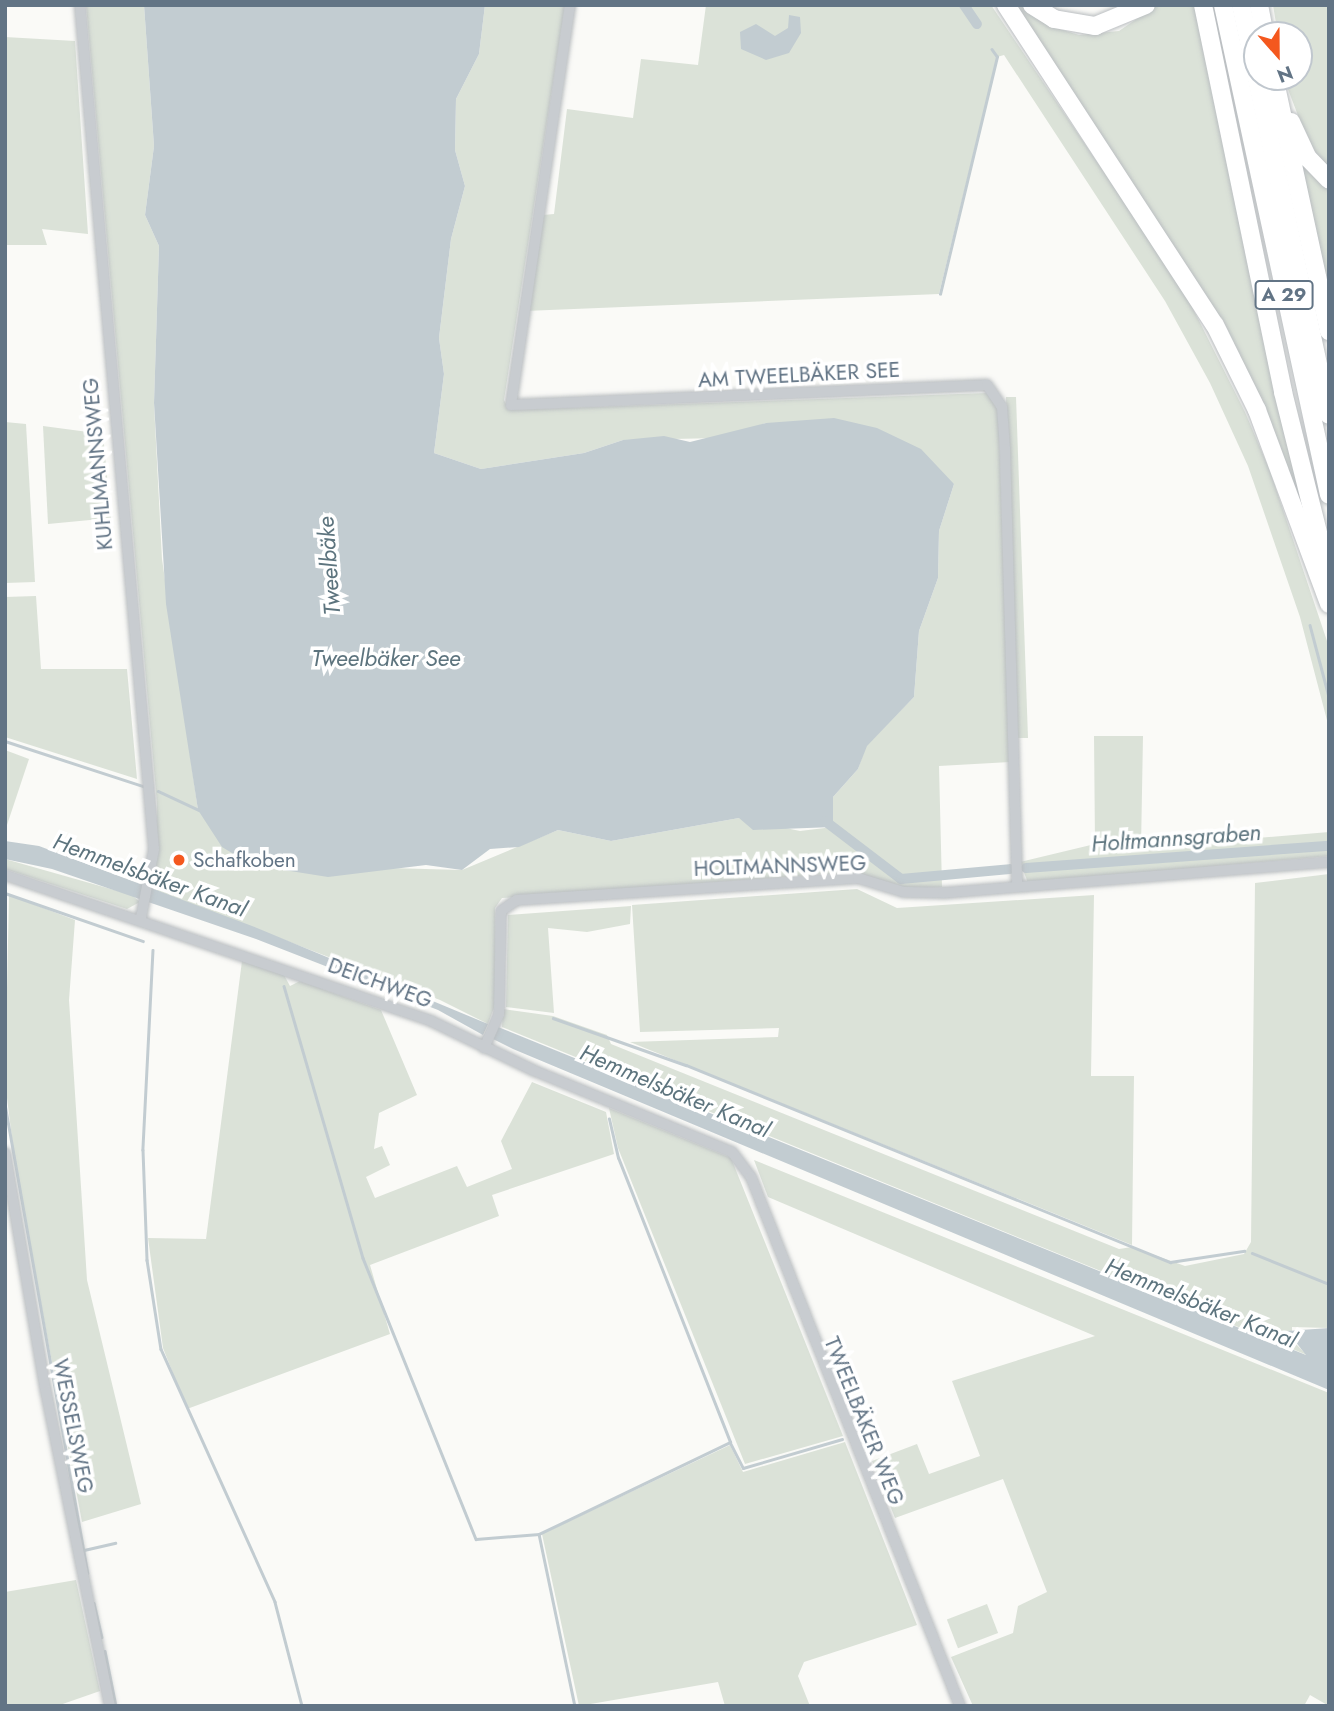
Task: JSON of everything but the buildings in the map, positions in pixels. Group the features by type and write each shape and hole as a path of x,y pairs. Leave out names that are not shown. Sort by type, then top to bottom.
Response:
{"highway":[{"path":"1006,5 1215,325 1257,410 1329,604"},
{"path":"1032,5 1054,19 1095,26 1146,5"},
{"path":"1203,5 1283,392 1329,578"},
{"name":"A 29","path":"1223,5 1329,495"},
{"name":"A 29","path":"1241,5 1329,415"},
{"path":"1277,91 1329,331"},
{"path":"1284,91 1296,135 1329,180"}],"street":[{"name":"KUHLMANNSWEG","path":"80,5 151,804 152,878 143,914"},
{"name":"AM TWEELBÄKER SEE","path":"570,5 511,404 987,386 1002,407 1005,449 1017,887"},
{"name":"HOLTMANNSWEG","path":"484,1048 499,1014 501,911 517,900 858,878 922,893 1329,862"},
{"name":"DEICHWEG","path":"5,874 143,914 431,1021 484,1048 733,1152"},
{"name":"TWEELBÄKER WEG","path":"733,1152 751,1177 960,1706"},
{"name":"WESSELSWEG","path":"5,1153 46,1392 110,1706"}],"shaded area":[{"path":"86,5 144,5 154,146 145,215 159,246 154,404 162,559 198,810 389,868 462,870 558,830 611,841 739,818 800,831 833,827 833,797 858,769 866,746 914,697 919,631 938,578 939,531 954,484 766,423 721,438 623,440 584,453 481,469 434,453 444,374 439,338 451,239 465,186 455,150 456,99 479,54 485,5 565,5 504,400 509,410 987,393 998,400 1010,762 939,766 942,887 907,889 861,875 825,874 502,898 495,908 495,1005 488,1024 440,1000 155,890 157,803"},
{"path":"706,5 991,5 1183,289 1245,412 1270,471 1329,647 1329,728 1300,617 1248,466 1210,383 1165,301 1004,55 997,57 939,294 525,311 543,215 554,214 567,109 633,118 641,59 698,65"},
{"path":"1012,5 1023,5 1047,25 1079,35 1119,31 1157,5 1195,5 1306,522 1224,331 1189,269"},
{"path":"1273,5 1329,5 1329,168 1310,147 1289,91 1313,91 1313,21 1276,21"},
{"path":"5,37 75,41 88,234 42,229 47,245 5,245"},
{"path":"1297,153 1329,184 1329,303"},
{"path":"1006,397 1016,397 1028,738 1016,738"},
{"path":"5,422 26,424 35,582 5,583"},
{"path":"43,426 103,434 111,518 48,524"},
{"path":"36,596 41,669 127,669 137,779 5,737 5,597"},
{"path":"1094,736 1143,736 1141,848 1329,832 1329,856 1028,883 1020,862 1095,844"},
{"path":"5,750 29,759 5,831"},
{"path":"5,859 132,895 140,902 127,909 5,869"},
{"path":"1329,874 1329,1328 1292,1327 1292,1340 1307,1355 502,1027 503,1009 553,1016 607,1035 611,1044 1119,1249 1132,1247 1185,1266 1244,1254 1251,1242 1255,883"},
{"path":"857,889 897,908 1094,895 1091,1076 1134,1076 1132,1245 630,1042 778,1037 779,1028 640,1032 632,905"},
{"path":"9,895 75,920 69,1000 87,1280 141,1504 82,1522 16,1170 5,1082"},
{"path":"631,906 630,924 587,932 548,928 554,1013 506,1007 508,915"},
{"path":"242,961 284,975 290,986 300,981 381,1010 417,1095 379,1113 374,1149 382,1146 390,1165 366,1177 375,1198 457,1166 467,1187 512,1169 501,1141 532,1082 606,1112 614,1154 492,1195 499,1216 370,1265 390,1334 187,1409 163,1348 148,1238 206,1239"},
{"path":"609,1108 731,1158 843,1436 745,1464 618,1148"},
{"path":"754,1160 1329,1393 1329,1706 1310,1695 1304,1706 973,1706 951,1657 1013,1633 1018,1606 1047,1592 1003,1479 895,1518 872,1461 917,1444 929,1474 980,1456 952,1381 1095,1336 768,1197"},
{"path":"845,1442 917,1625 804,1662 798,1676 810,1706 725,1706 718,1682 579,1706 542,1534 730,1445 743,1472"},
{"path":"76,1580 100,1691 57,1706 5,1706 5,1592"},
{"path":"987,1604 998,1633 958,1648 947,1619"}],"water":[{"name":"Tweelbäker See","path":"144,5 485,5 479,54 456,99 455,150 465,186 451,239 439,338 444,374 434,453 481,469 584,453 623,440 664,436 690,442 766,423 834,418 877,428 921,449 954,484 939,531 938,578 919,631 914,697 867,746 858,769 833,797 833,827 753,830 739,818 611,841 558,830 519,847 490,849 462,870 426,865 328,877 252,865 222,847 198,810 166,604 154,403 159,246 145,215 154,146"},
{"path":"789,15 800,17 801,33 789,53 766,60 741,49 740,32 756,24 775,36 788,28"},
{"path":"5,841 39,846 257,928 488,1024 483,1035 438,1010 256,939 52,869 5,859"},
{"path":"498,1027 1306,1355 1287,1331 1329,1328 1329,1390 513,1049 493,1039"}],"waterway":[{"path":"964,5 977,24"},
{"path":"940,294 997,57 992,50"},
{"path":"1310,625 1329,697"},
{"path":"5,741 143,786"},
{"path":"158,791 199,810"},
{"name":"Holtmannsgraben","path":"825,821 901,879 1010,869"},
{"name":"Holtmannsgraben","path":"1026,868 1329,846"},
{"path":"5,893 143,941"},
{"path":"153,950 143,1150 147,1260 161,1349 275,1602 302,1706"},
{"path":"284,986 363,1258 476,1539 539,1534 730,1442 618,1158 609,1119"},
{"name":"Hemmelsbäker Kanal","path":"553,1018 686,1065 1170,1262 1244,1251"},
{"path":"5,1104 88,1573"},
{"path":"1252,1253 1329,1284"},
{"path":"730,1442 743,1468 842,1439"},
{"path":"539,1534 575,1706"},
{"path":"84,1550 115,1543"},
{"path":"94,1603 102,1637"},
{"path":"105,1651 116,1706"}],"place":[{"name":"Schafkoben","path":"179,860"}],"water label":[{"name":"Tweelbäke","path":"329,566"}]}
